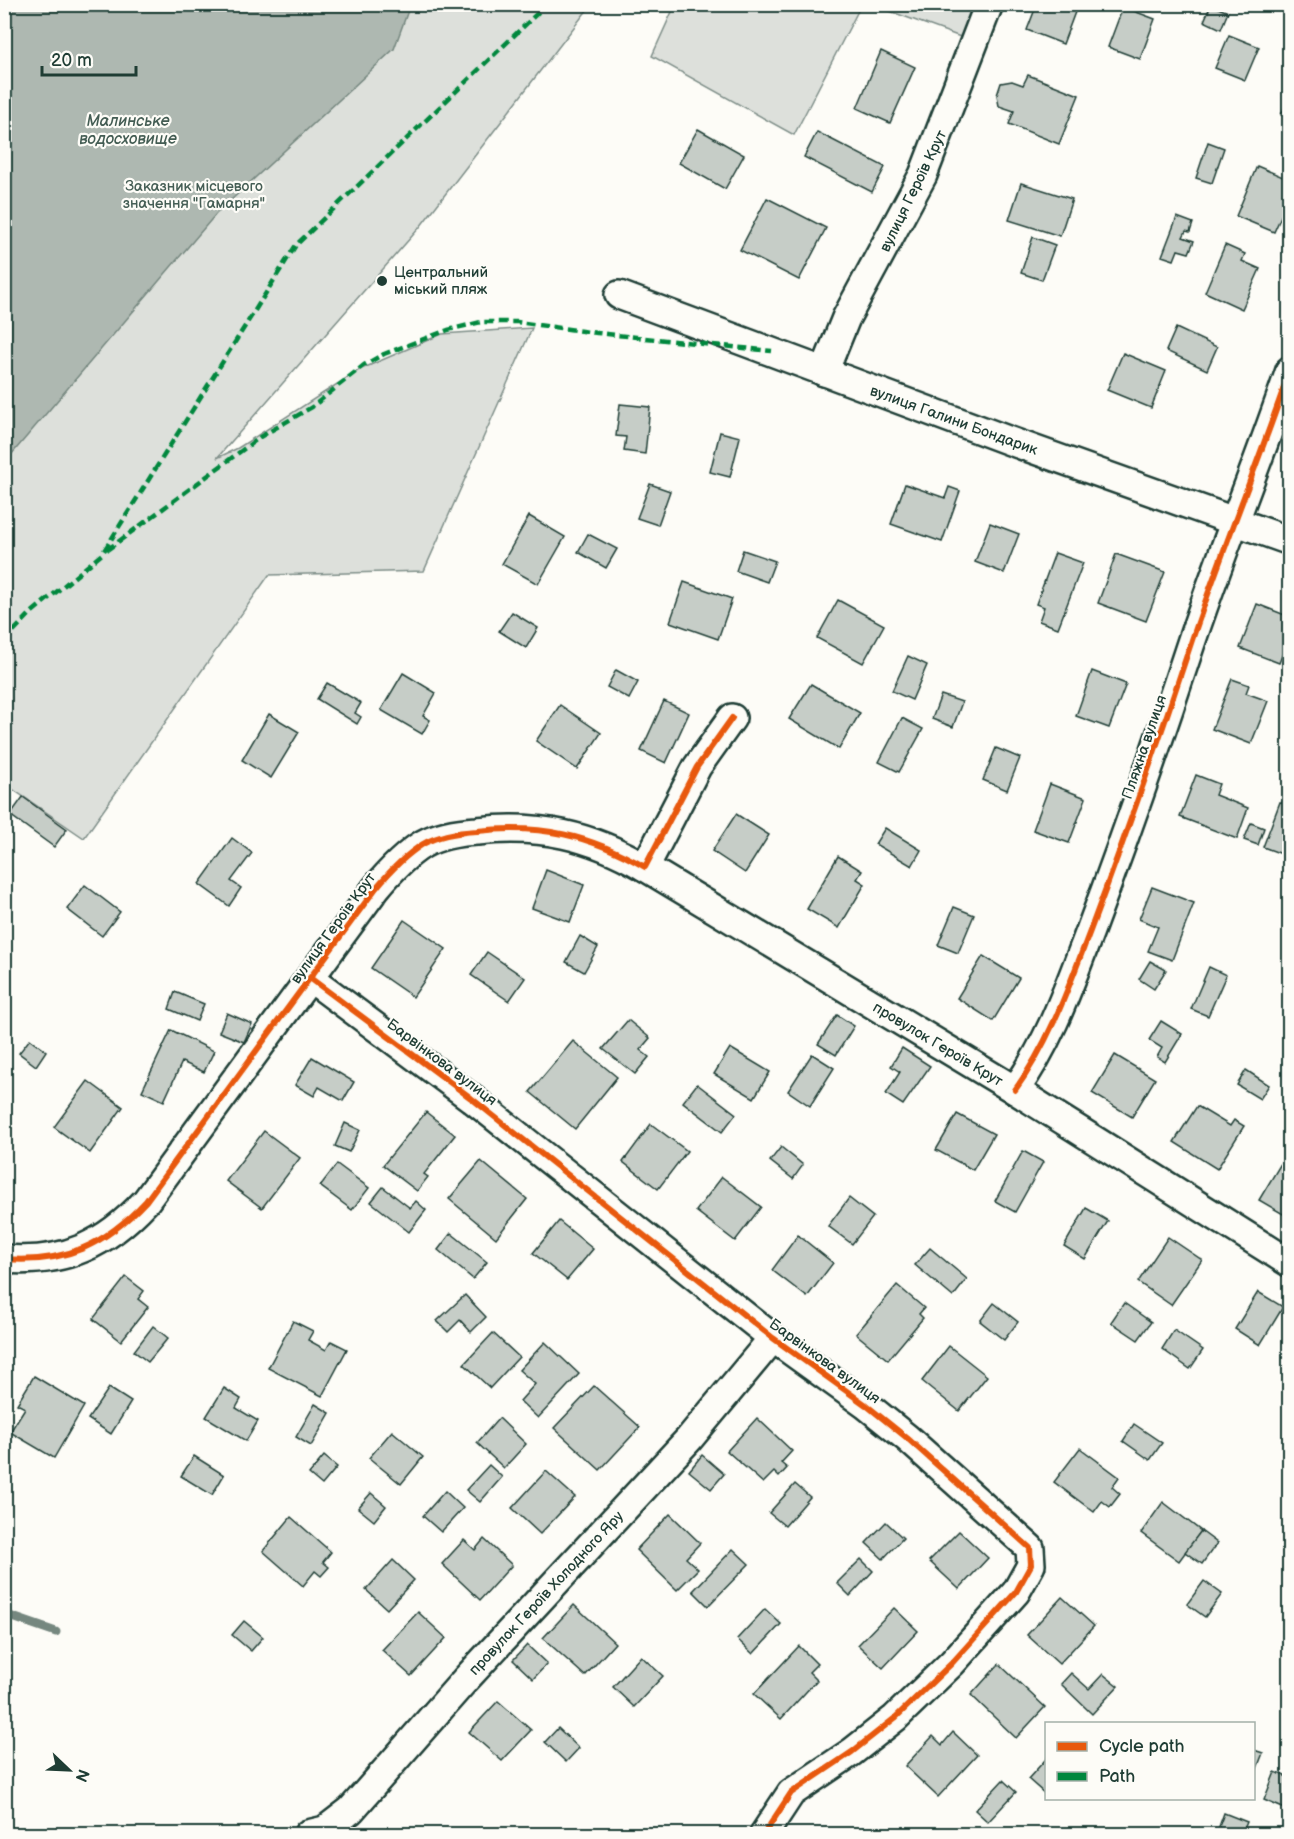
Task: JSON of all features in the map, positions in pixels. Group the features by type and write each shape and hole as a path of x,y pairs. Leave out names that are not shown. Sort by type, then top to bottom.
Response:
{"street":[{"name":"вулиця Героїв Крут","path":"824,372 846,318 923,175 989,4"},
{"name":"вулиця Галини Бондарик","path":"619,295 1290,541"},
{"name":"Пляжна вулиця","path":"1014,1090 1042,1049 1086,941 1154,758 1204,604 1290,370"},
{"path":"645,867 697,767 732,718"},
{"name":"вулиця Героїв Крут","path":"4,1259 30,1260 62,1256 99,1242 128,1220 146,1201 393,868 426,843 457,833 510,828 548,830 583,838 645,867"},
{"name":"провулок Героїв Крут","path":"645,867 1014,1090 1290,1263"},
{"name":"Барвінкова вулиця","path":"310,978 471,1098 772,1338 907,1438 1026,1543 1032,1556 1025,1578 1016,1592 952,1663 886,1725 791,1793 764,1834"},
{"name":"провулок Героїв Холодного Яру","path":"320,1833 338,1821 366,1794 465,1680 688,1439 772,1338"}],"green space":[{"path":"675,4 861,5 794,135 652,56"},
{"name":"Заказник місцевого значення \"Гамарня\"","path":"4,5 591,5 420,227 217,458 238,448 359,370 442,334 532,328 424,571 269,575 84,838 5,784"},
{"path":"873,5 980,5 966,39"}],"water":[{"name":"Малинське водосховище","path":"5,4 410,5 394,49 216,214 5,462"}],"building":[{"path":"1037,4 1078,4 1063,44 1027,30"},
{"path":"1211,5 1228,12 1221,29 1204,21"},
{"path":"1123,7 1155,19 1140,59 1108,47"},
{"path":"1229,35 1259,47 1245,80 1215,68"},
{"path":"881,51 915,67 890,123 857,108"},
{"path":"1028,75 1079,95 1059,144 1009,124 1014,111 999,106 997,95 1001,83 1012,81 1023,85"},
{"path":"1290,96 1290,119 1281,115"},
{"path":"698,129 744,155 725,189 679,163"},
{"path":"817,132 885,167 872,192 804,157"},
{"path":"1208,142 1224,148 1212,183 1196,178"},
{"path":"1257,166 1290,180 1290,196 1274,232 1236,216"},
{"path":"1021,183 1072,199 1060,236 1009,220"},
{"path":"767,198 826,228 799,280 740,250"},
{"path":"1177,217 1193,223 1190,232 1186,231 1183,237 1194,241 1189,253 1178,250 1174,260 1162,256"},
{"path":"1033,237 1055,245 1042,280 1021,273"},
{"path":"1225,245 1245,254 1242,261 1260,269 1242,309 1205,292"},
{"path":"1176,328 1217,347 1207,370 1166,351"},
{"path":"1123,353 1166,371 1151,408 1107,390"},
{"path":"620,404 650,407 645,454 624,451 626,437 616,436"},
{"path":"720,432 740,437 730,477 710,472"},
{"path":"650,484 670,491 658,525 637,518"},
{"path":"905,484 945,498 949,487 960,491 942,542 891,524"},
{"path":"529,516 565,537 538,584 502,564"},
{"path":"990,523 1019,534 1004,573 975,562"},
{"path":"588,534 617,549 606,568 578,552"},
{"path":"743,550 775,561 767,582 736,571"},
{"path":"1055,553 1083,563 1058,628 1039,621 1044,607 1036,604"},
{"path":"1116,554 1165,572 1146,621 1098,603"},
{"path":"684,582 732,599 718,639 670,622"},
{"path":"838,600 884,625 863,663 817,638"},
{"path":"1257,604 1290,617 1290,636 1279,663 1240,648"},
{"path":"512,612 538,628 526,648 499,631"},
{"path":"908,656 927,665 912,700 892,691"},
{"path":"616,670 638,682 629,699 607,687"},
{"path":"1092,671 1126,684 1109,728 1076,716"},
{"path":"403,673 436,693 423,716 430,720 422,734 381,710"},
{"path":"1232,679 1249,685 1246,693 1268,701 1251,744 1212,729"},
{"path":"327,683 361,703 355,713 361,717 357,724 317,699"},
{"path":"811,684 860,713 839,749 789,719"},
{"path":"941,695 962,702 953,727 932,719"},
{"path":"664,701 689,713 666,763 641,751"},
{"path":"560,705 601,733 577,769 536,741"},
{"path":"269,714 299,732 271,778 242,760"},
{"path":"902,718 923,729 899,772 879,762"},
{"path":"996,748 1020,758 1007,790 983,780"},
{"path":"1196,775 1219,784 1215,795 1248,808 1237,839 1180,817"},
{"path":"1050,784 1086,798 1069,843 1033,830"},
{"path":"23,797 67,829 54,847 10,815"},
{"path":"1280,802 1290,805 1290,834 1282,854 1263,847"},
{"path":"736,814 769,835 745,873 712,851"},
{"path":"1251,823 1264,828 1258,845 1244,840"},
{"path":"885,828 921,850 912,866 875,844"},
{"path":"232,838 252,853 231,881 241,888 229,906 199,884"},
{"path":"838,856 862,871 857,879 865,884 839,928 807,909"},
{"path":"546,870 584,885 570,922 532,908"},
{"path":"85,885 120,912 102,936 67,909"},
{"path":"1152,887 1194,903 1172,960 1148,951 1158,927 1139,919"},
{"path":"954,907 974,915 958,953 938,945"},
{"path":"404,920 446,949 413,997 371,968"},
{"path":"580,936 598,947 584,972 566,962"},
{"path":"487,952 525,978 509,1001 471,975"},
{"path":"983,956 1019,978 993,1021 957,998"},
{"path":"1150,961 1166,970 1154,989 1139,979"},
{"path":"1209,967 1226,975 1208,1016 1191,1009"},
{"path":"175,992 204,1004 197,1021 169,1009"},
{"path":"227,1013 252,1024 244,1042 219,1032"},
{"path":"837,1015 854,1026 836,1055 818,1044"},
{"path":"628,1020 650,1038 640,1050 649,1057 635,1074 603,1049"},
{"path":"1161,1021 1182,1034 1165,1062 1157,1057 1162,1048 1149,1040"},
{"path":"171,1030 214,1051 204,1072 182,1062 164,1101 142,1091"},
{"path":"30,1039 46,1051 36,1066 19,1053"},
{"path":"573,1041 617,1077 575,1129 530,1092"},
{"path":"730,1048 770,1072 754,1098 714,1074"},
{"path":"902,1048 930,1066 903,1105 886,1094 900,1072 891,1066"},
{"path":"812,1054 834,1068 810,1106 788,1091"},
{"path":"1115,1055 1155,1079 1132,1117 1092,1093"},
{"path":"312,1057 354,1082 343,1101 319,1087 314,1096 295,1085"},
{"path":"1246,1070 1269,1085 1260,1099 1237,1085"},
{"path":"88,1081 123,1107 90,1153 54,1127"},
{"path":"697,1084 736,1114 722,1132 683,1102"},
{"path":"1197,1106 1230,1126 1234,1120 1244,1126 1217,1169 1174,1142"},
{"path":"426,1112 455,1135 424,1174 428,1177 417,1191 383,1165"},
{"path":"957,1114 994,1134 973,1170 936,1150"},
{"path":"345,1123 360,1130 349,1152 335,1146"},
{"path":"651,1124 687,1151 658,1189 623,1162"},
{"path":"264,1131 300,1158 262,1208 226,1181"},
{"path":"781,1147 803,1165 793,1179 770,1161"},
{"path":"1023,1151 1043,1162 1015,1212 995,1201"},
{"path":"1286,1155 1290,1157 1290,1218 1259,1200"},
{"path":"481,1161 527,1199 496,1238 449,1199"},
{"path":"337,1164 369,1188 352,1210 320,1186"},
{"path":"722,1177 761,1207 735,1241 696,1211"},
{"path":"383,1187 410,1208 416,1201 426,1210 409,1232 371,1202"},
{"path":"849,1198 873,1217 852,1244 828,1226"},
{"path":"1086,1208 1108,1221 1085,1259 1064,1246"},
{"path":"559,1221 593,1249 567,1280 533,1253"},
{"path":"451,1233 487,1262 473,1279 438,1250"},
{"path":"798,1235 833,1263 807,1297 772,1270"},
{"path":"1168,1237 1202,1260 1171,1305 1138,1282"},
{"path":"930,1248 967,1279 953,1297 915,1265"},
{"path":"126,1277 144,1291 138,1299 148,1307 121,1341 93,1319"},
{"path":"897,1285 924,1308 919,1314 923,1318 888,1360 856,1334"},
{"path":"1258,1292 1283,1307 1260,1345 1235,1329"},
{"path":"465,1295 486,1317 471,1332 460,1320 448,1332 437,1321"},
{"path":"994,1303 1018,1322 1004,1340 980,1321"},
{"path":"1124,1303 1151,1322 1138,1340 1111,1322"},
{"path":"293,1321 313,1331 308,1340 326,1350 331,1341 347,1349 322,1396 268,1368"},
{"path":"153,1326 168,1338 148,1362 134,1351"},
{"path":"1174,1330 1203,1350 1190,1369 1162,1349"},
{"path":"493,1333 519,1357 490,1388 464,1364"},
{"path":"545,1342 579,1374 538,1418 520,1401 535,1384 519,1370"},
{"path":"949,1346 987,1376 959,1411 922,1381"},
{"path":"34,1376 84,1406 54,1458 10,1432 25,1408 17,1404"},
{"path":"594,1386 640,1427 600,1470 554,1428"},
{"path":"109,1388 131,1402 111,1434 88,1419"},
{"path":"224,1388 241,1399 236,1408 258,1421 246,1441 206,1417"},
{"path":"315,1404 330,1413 311,1446 296,1437"},
{"path":"499,1418 526,1444 504,1468 477,1443"},
{"path":"757,1418 792,1451 781,1463 787,1468 779,1477 774,1472 763,1483 727,1451"},
{"path":"1134,1424 1162,1443 1150,1460 1123,1441"},
{"path":"392,1431 423,1457 401,1484 369,1458"},
{"path":"1080,1448 1119,1477 1112,1487 1120,1494 1110,1507 1102,1501 1094,1512 1054,1482"},
{"path":"702,1455 724,1474 711,1489 689,1471"},
{"path":"194,1456 224,1475 212,1495 181,1476"},
{"path":"324,1456 337,1467 322,1485 309,1474"},
{"path":"489,1465 502,1477 480,1502 466,1490"},
{"path":"546,1471 575,1497 540,1534 512,1508"},
{"path":"795,1484 810,1497 785,1526 769,1513"},
{"path":"445,1491 463,1508 441,1532 423,1516"},
{"path":"371,1493 386,1506 374,1521 358,1508"},
{"path":"1163,1502 1201,1531 1179,1561 1141,1533"},
{"path":"670,1514 700,1543 686,1558 698,1569 677,1590 636,1550"},
{"path":"291,1517 331,1552 323,1562 329,1567 321,1576 315,1571 303,1586 263,1551"},
{"path":"886,1522 903,1538 883,1559 866,1543"},
{"path":"959,1531 988,1558 959,1589 929,1561"},
{"path":"1201,1531 1217,1543 1202,1564 1185,1552"},
{"path":"484,1539 512,1565 480,1600 442,1564 464,1540 475,1550"},
{"path":"733,1549 749,1564 708,1606 693,1591"},
{"path":"861,1559 873,1571 850,1596 837,1583"},
{"path":"393,1560 414,1580 387,1609 366,1590"},
{"path":"1204,1581 1222,1594 1205,1617 1187,1604"},
{"path":"1062,1597 1094,1626 1059,1664 1027,1635"},
{"path":"574,1605 615,1643 585,1676 543,1638"},
{"path":"894,1608 918,1631 883,1668 858,1645"},
{"path":"765,1609 781,1624 753,1654 737,1639"},
{"path":"418,1612 446,1638 411,1676 382,1650"},
{"path":"244,1621 263,1637 251,1651 232,1635"},
{"path":"527,1645 547,1664 533,1679 513,1660"},
{"path":"799,1646 817,1664 809,1672 817,1680 781,1719 754,1694"},
{"path":"641,1656 663,1676 634,1707 613,1687"},
{"path":"999,1664 1045,1707 1016,1738 971,1695"},
{"path":"1071,1673 1089,1689 1103,1674 1118,1686 1092,1714 1061,1684"},
{"path":"498,1701 531,1730 502,1761 469,1732"},
{"path":"558,1728 579,1748 566,1762 545,1742"},
{"path":"953,1732 977,1755 938,1797 905,1766 933,1736 942,1745"},
{"path":"1255,1750 1263,1753 1255,1773"},
{"path":"1045,1760 1044,1793 1028,1779"},
{"path":"1275,1772 1290,1778 1290,1811 1264,1800"},
{"path":"1003,1780 1016,1792 988,1822 975,1810"},
{"path":"1224,1813 1247,1822 1242,1834 1217,1832"}],"waterway":[{"path":"4,1614 56,1632"}],"marked path":[{"path":"4,641 31,613 102,554 296,245 547,4"},
{"path":"107,550 260,437 312,407 364,365 384,354 448,330 481,322 517,322 597,333 772,351"}],"cycle path":[{"path":"1015,1090 1039,1053 1074,972 1290,370"},
{"path":"4,1259 26,1260 65,1254 99,1240 131,1216 146,1201 376,888 398,864 416,849 436,838 456,833 522,829 564,834 584,840 625,856 645,867 697,767 732,718"},
{"path":"310,978 471,1098 773,1338 866,1405 907,1438 1030,1548 1031,1565 1016,1592 952,1663 895,1718 852,1752 791,1793 764,1834"}],"place":[{"name":"Центральний міський пляж","path":"382,281"}]}
